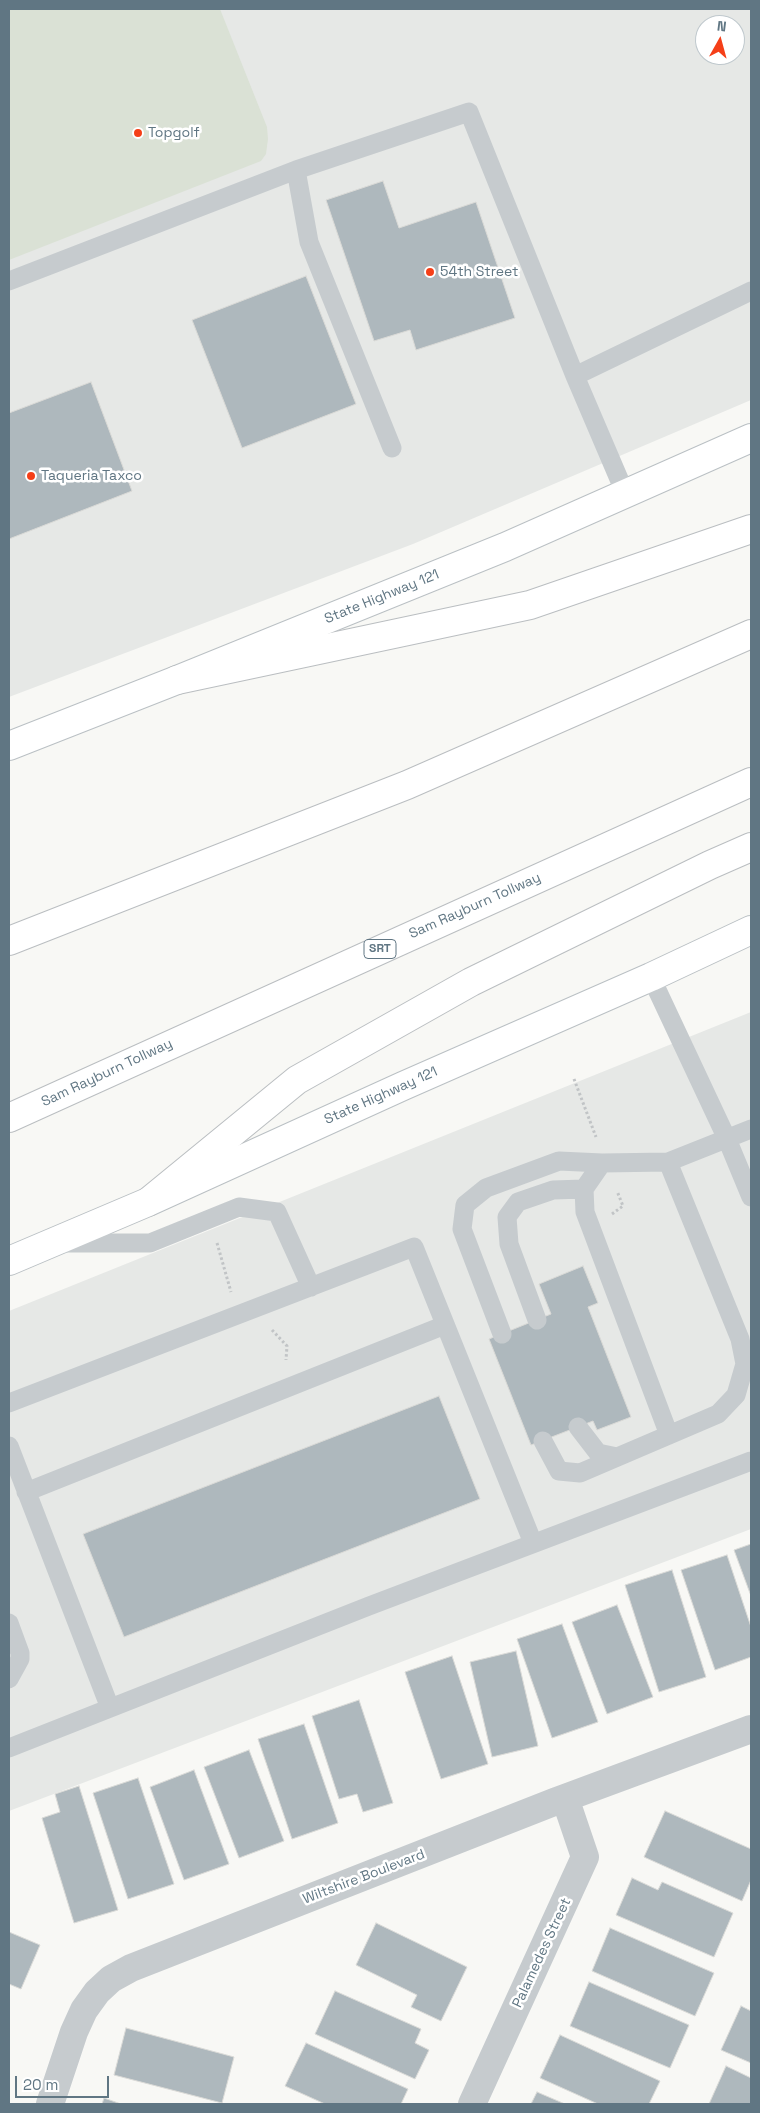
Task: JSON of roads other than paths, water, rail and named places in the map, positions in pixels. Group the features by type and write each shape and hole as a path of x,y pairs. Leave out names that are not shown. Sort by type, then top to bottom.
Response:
{"main road":[{"name":"State Highway 121","path":"9,746 505,547 751,438"},
{"path":"177,680 530,605 751,528"},
{"path":"9,941 407,785 751,634"},
{"name":"Sam Rayburn Tollway","path":"9,1118 751,782"},
{"path":"148,1202 297,1080 471,982 710,864 751,847"},
{"name":"State Highway 121","path":"9,1261 148,1202 403,1086 651,977 751,930"}],"street":[{"name":"Wiltshire Boulevard","path":"50,2104 74,2032 84,2010 97,1992 111,1979 131,1968 565,1798 751,1729"},
{"name":"Palamedes Street","path":"472,2104 584,1857 565,1798"}],"lane":[{"path":"9,282 296,170 469,112 575,376 625,493"},
{"path":"296,170 309,242 392,448"},
{"path":"575,376 751,291"},
{"path":"651,977 727,1139 751,1197"},
{"path":"502,1334 462,1229 465,1205 486,1188 559,1160 602,1163 668,1162 751,1129"},
{"path":"543,1441 560,1471 580,1473 718,1414 736,1395 744,1364 746,1337 668,1162"},
{"path":"602,1163 584,1189 585,1212 669,1434"},
{"path":"537,1320 509,1244 507,1217 518,1202 553,1190 584,1189"},
{"path":"52,1243 150,1243 239,1207 277,1212 312,1287"},
{"path":"9,1403 414,1247 533,1543"},
{"path":"26,1492 445,1324"},
{"path":"578,1427 598,1453 617,1457"},
{"path":"9,1446 110,1708"},
{"path":"10,1744 110,1708 533,1543 751,1461"},
{"path":"9,1623 20,1653 20,1659 9,1679"}],"place":[{"name":"Topgolf","path":"138,133"},
{"name":"54th Street","path":"430,272"},
{"name":"Taqueria Taxco","path":"31,476"}]}
